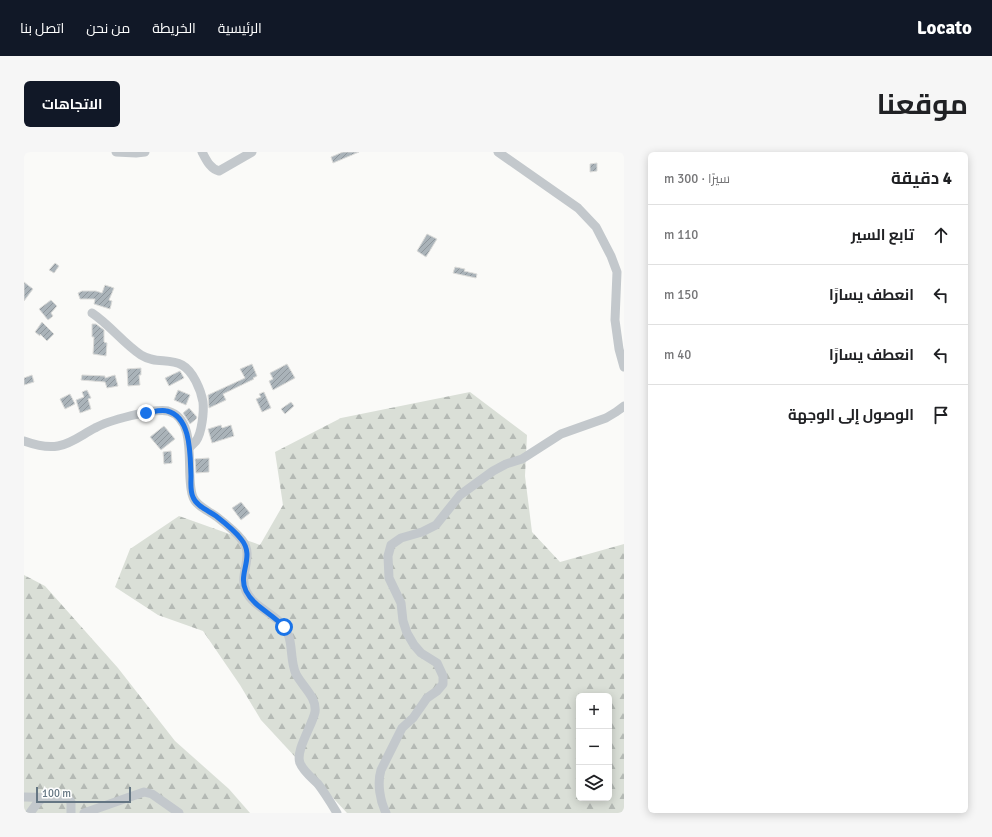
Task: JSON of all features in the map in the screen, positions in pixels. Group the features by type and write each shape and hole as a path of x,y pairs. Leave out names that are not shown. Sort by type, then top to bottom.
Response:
{"street":[{"path":"116,152 145,152"},
{"path":"202,152 210,166 216,171 219,171 252,152"},
{"path":"498,152 578,208 596,227 611,256 617,272 615,320 619,349 624,367"},
{"path":"92,313 103,321 123,341 150,360 177,363 186,367 191,373 201,395 203,409 197,440 190,447"},
{"path":"386,813 381,794 381,770 402,728 413,718 427,698 444,684 444,680 436,663 421,653 406,633 402,621 401,603 389,578 388,556 391,545 401,538 422,532 436,525 460,495 493,471 506,464 522,459 561,434 606,418 624,406"},
{"path":"24,441 42,446 58,446 65,444 104,424 146,413 167,411 180,419 187,434 190,447 191,491 193,499 233,529 242,540 248,550 244,581 246,590 253,601 277,619 288,633 295,673 315,705 311,725 299,756 300,763 327,797 337,813"},
{"path":"84,813 144,792 152,794 179,813"},
{"path":"24,797 42,799 68,798 71,813"},
{"path":"30,813 42,799"}],"green space":[{"path":"470,392 527,435 525,476 532,532 560,562 624,544 624,813 347,813 261,720 240,685 203,631 158,615 115,587 130,549 179,516 260,545 283,505 275,452 341,418"},
{"path":"24,575 45,586 118,668 175,741 229,789 250,813 24,813"}],"building":[{"path":"343,152 359,152 333,163 331,157"},
{"path":"597,163 597,171 590,172 590,164"},
{"path":"427,234 437,239 426,257 417,251"},
{"path":"55,263 59,266 54,273 49,270"},
{"path":"455,267 477,274 476,278 453,273"},
{"path":"24,282 33,289 24,301"},
{"path":"105,285 114,288 109,300 112,301 110,309 94,304 95,299 80,299 78,293 82,291 96,291 102,293"},
{"path":"51,300 57,306 51,313 53,316 48,320 39,309"},
{"path":"42,322 54,334 47,341 40,334 40,336 35,332"},
{"path":"92,324 96,324 104,330 104,342 107,343 106,356 93,354 94,337 92,337"},
{"path":"252,364 257,376 253,378 254,379 223,394 226,400 209,408 208,395 245,378 240,369"},
{"path":"287,364 295,378 273,390 269,381 273,379 270,373"},
{"path":"141,368 141,375 139,375 140,385 128,386 127,369"},
{"path":"180,371 184,378 169,386 165,378"},
{"path":"32,375 34,382 24,385 24,378"},
{"path":"82,375 105,376 105,378 115,375 118,386 107,388 105,382 81,380"},
{"path":"87,390 91,398 88,399 91,409 80,413 76,400 84,397 82,392"},
{"path":"178,390 190,395 186,405 174,400"},
{"path":"264,392 271,408 262,412 256,399 261,397 259,394"},
{"path":"70,394 75,404 65,409 60,399"},
{"path":"291,402 294,406 285,414 281,409"},
{"path":"189,408 197,417 190,424 183,413"},
{"path":"221,425 222,428 231,425 234,436 212,443 208,429"},
{"path":"164,426 175,439 161,450 150,437"},
{"path":"171,451 172,463 164,464 163,452"},
{"path":"209,458 209,472 196,473 195,459"},
{"path":"241,502 250,513 241,520 232,508"}],"route":[{"path":"146,413 167,411 180,419 187,434 190,447 191,491 193,499 233,529 245,544 248,550 244,581 246,590 253,601 277,619 284,627"}]}
